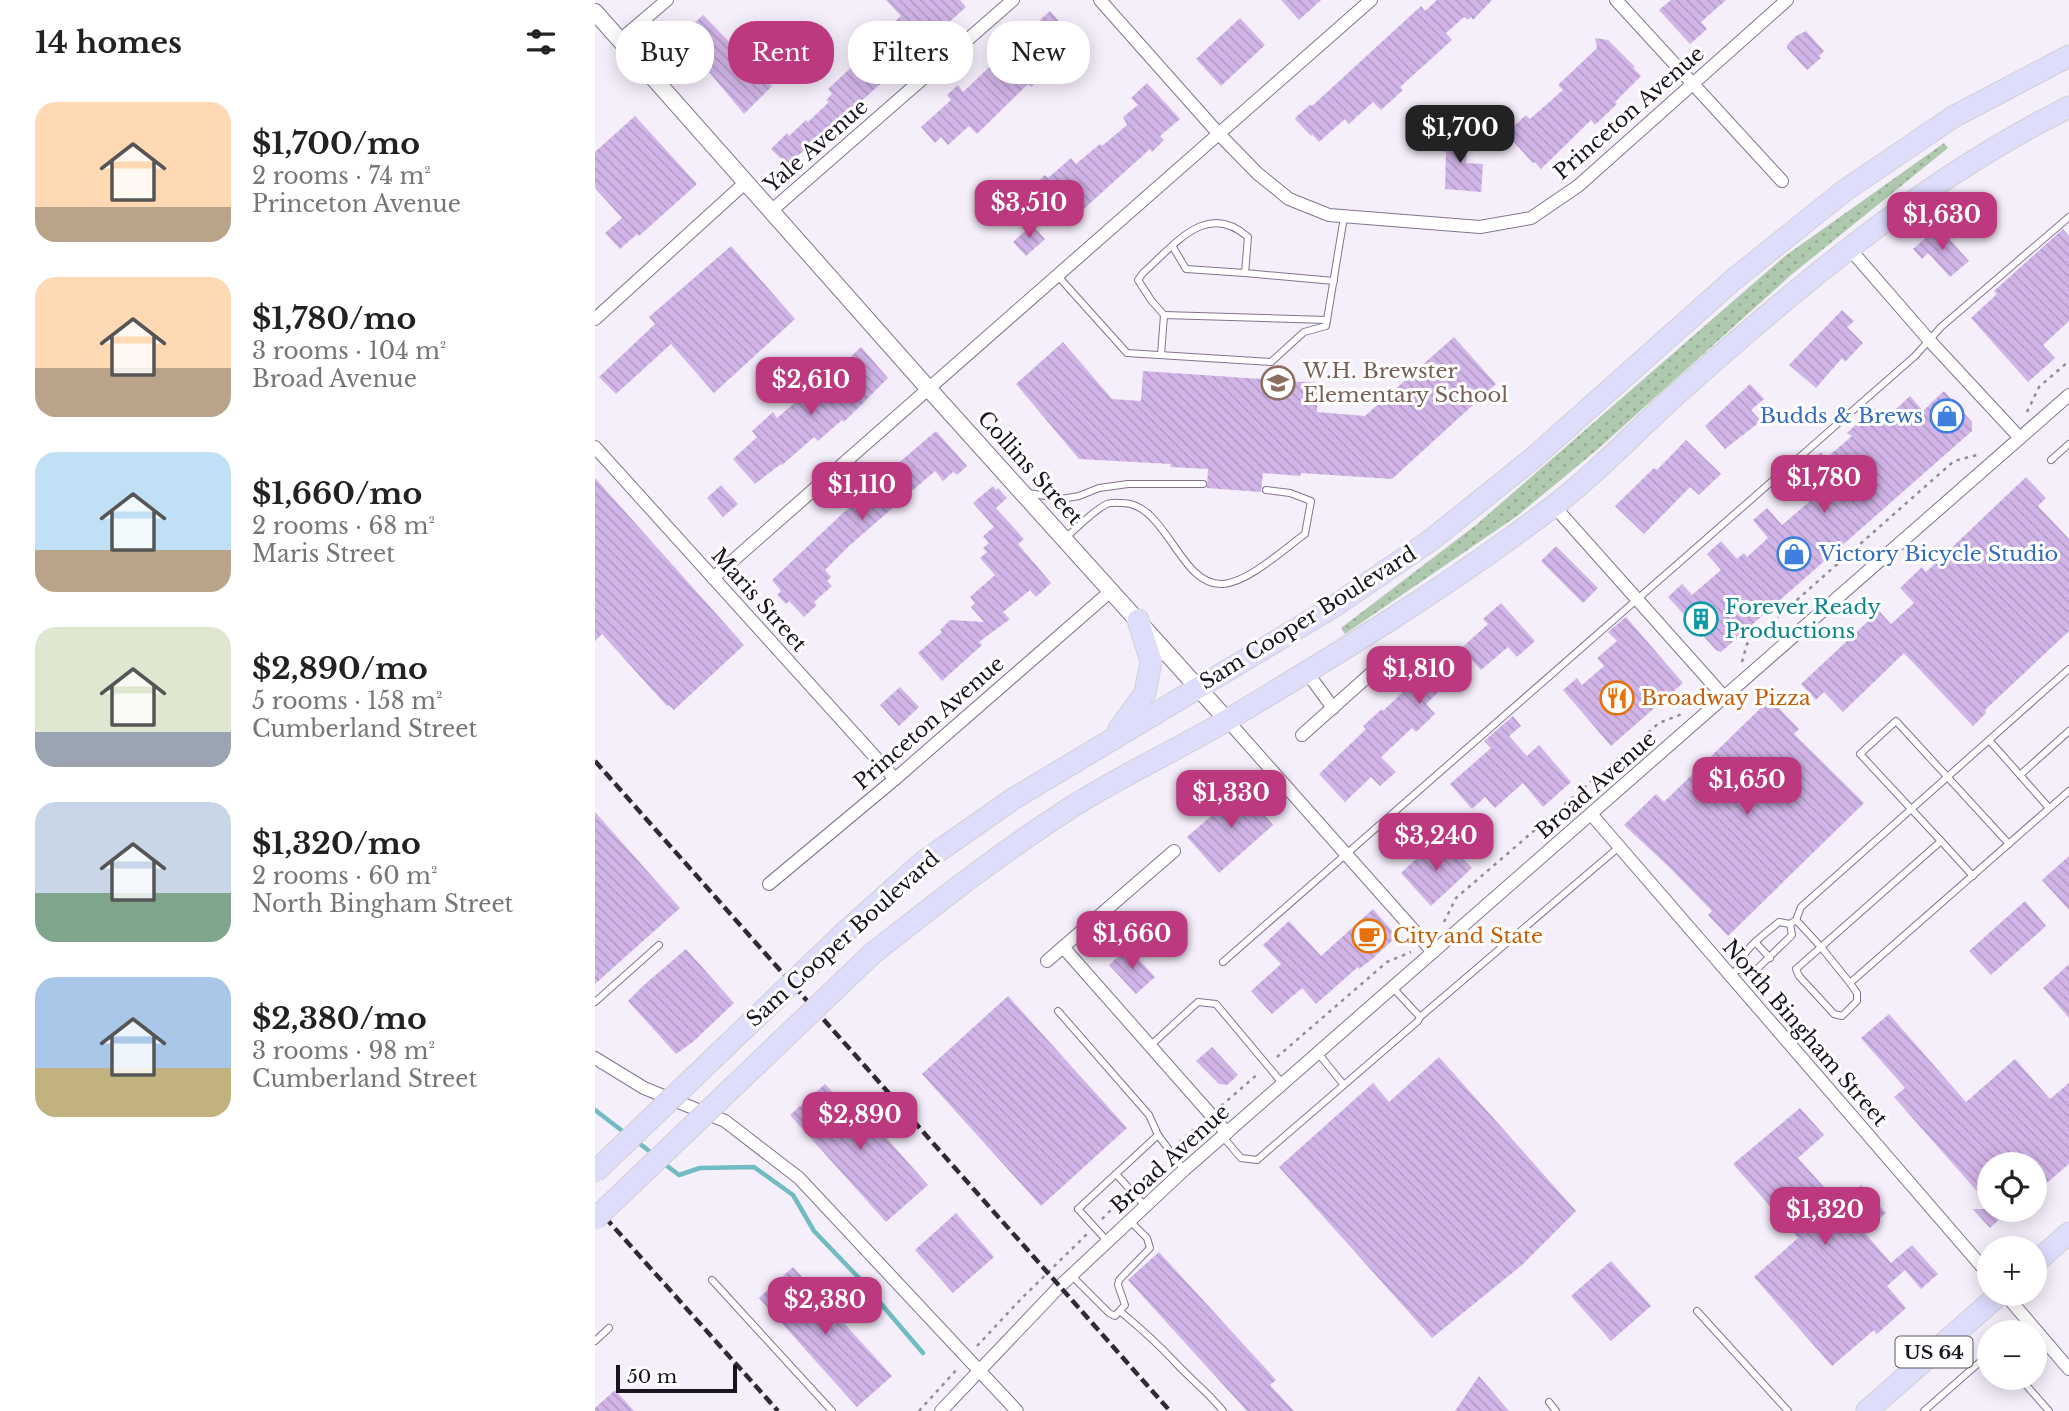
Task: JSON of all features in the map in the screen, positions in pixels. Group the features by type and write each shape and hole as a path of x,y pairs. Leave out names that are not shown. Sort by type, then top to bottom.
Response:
{"main road":[{"name":"Sam Cooper Boulevard","path":"595,1172 845,932 923,862 1013,799 1333,607 1431,540 1532,458 1733,280 1844,191 1953,117 2069,56"},
{"name":"Sam Cooper Boulevard","path":"595,1219 872,954 969,878 1076,804 1227,720 1463,571 1554,506 1738,341 1849,248 1948,177 2030,126 2069,107"},
{"path":"1110,740 1145,693 1151,661 1138,620"},
{"path":"2047,1252 2069,1233"},
{"name":"US 64","path":"1867,1411 1988,1306"}],"street":[{"path":"642,21 667,0"},
{"name":"Yale Avenue","path":"771,211 1013,0"},
{"path":"1100,0 1218,133"},
{"path":"713,578 1371,0"},
{"path":"1616,0 1782,181"},
{"name":"Princeton Avenue","path":"1218,133 1257,173 1289,199 1329,215 1480,227 1531,218 1578,186 1787,0"},
{"name":"Collins Street","path":"599,22 616,37"},
{"name":"Collins Street","path":"659,84 1433,953"},
{"name":"Yale Avenue","path":"595,319 746,182"},
{"path":"1849,248 2020,439"},
{"name":"Broad Avenue","path":"941,1411 1072,1276 1184,1170 2068,399"},
{"name":"Maris Street","path":"595,447 895,779"},
{"path":"1554,506 1724,698"},
{"name":"Princeton Avenue","path":"769,884 895,779 1112,590"},
{"path":"1302,735 1385,661"},
{"path":"1306,671 1333,708"},
{"name":"North Bingham Street","path":"1591,814 1735,973 1977,1261"},
{"path":"1047,961 1174,851"},
{"path":"1063,947 1151,1045 1225,1135"},
{"path":"595,1058 644,1088 725,1121 799,1178 1017,1411"},
{"path":"2013,1306 2024,1320"},
{"path":"2047,1347 2069,1369"}],"lane":[{"path":"1057,275 1127,353 1271,362 1304,332 1327,326 1344,217"},
{"path":"1223,962 1915,356 1929,340 2069,217"},
{"path":"1161,355 1164,315 1138,280 1198,225 1213,221 1237,227 1248,237 1245,273"},
{"path":"1173,247 1186,269 1334,281"},
{"path":"1164,315 1327,320"},
{"path":"2051,460 2069,444"},
{"path":"1023,492 1061,499 1079,496 1099,488 1128,484 1203,484"},
{"path":"1065,538 1108,503 1133,503 1152,518 1198,576 1215,584 1226,584 1252,573 1305,534 1311,501 1290,493 1266,489"},
{"path":"1941,841 1821,947 1796,970 1834,1014 1842,1016 1857,1001 1857,993 1821,947 1793,922 1779,922 1743,957 1735,973 1754,972 1770,958 1792,935 1793,922 1801,907 2069,669"},
{"path":"1973,876 1860,754 1896,721 2009,844"},
{"path":"2020,775 2069,730"},
{"path":"1989,740 2049,808"},
{"path":"1850,984 2069,791"},
{"path":"1225,1135 1241,1158 1257,1160 1619,848"},
{"path":"1756,943 1770,958"},
{"path":"595,1002 659,946"},
{"path":"1393,988 1420,1017"},
{"path":"1151,1045 1198,1002 1216,1003 1284,1085"},
{"path":"1058,1011 1149,1115 1158,1135 1184,1170"},
{"path":"1318,1053 1343,1084"},
{"path":"1108,1242 1078,1209 1158,1135"},
{"path":"1116,1174 1145,1206"},
{"path":"1072,1276 1109,1312 1115,1316 1121,1312 1125,1301 1118,1286 1119,1280 1150,1248 1147,1238 1130,1221"},
{"path":"712,1280 832,1411"},
{"path":"1696,1311 1788,1411"},
{"path":"1121,1312 1164,1349 1223,1411"},
{"path":"595,1341 609,1328"},
{"path":"1924,1411 1977,1365"},
{"path":"2030,1390 2049,1411"},
{"path":"1549,1402 1556,1411"}],"path":[{"path":"2011,426 2027,413 2039,387 2069,361"},
{"path":"1740,666 1747,645 1757,635 1954,461 1975,457 1982,451"},
{"path":"919,1411 1020,1300 1171,1149 1387,962 1411,952 1444,921 1456,898 1659,723 1687,712"}],"green space":[{"path":"1944,143 1948,148 1791,275 1598,449 1517,516 1345,634 1341,628 1476,525 1785,256"}],"building":[{"path":"886,0 960,0 966,7 950,21 895,21 901,16"},
{"path":"1281,0 1321,0 1299,20"},
{"path":"1437,0 1492,0 1473,20 1471,17 1468,20 1464,17 1446,33 1452,40 1400,87 1403,90 1381,110 1373,102 1349,124 1345,119 1319,142 1312,134 1311,136 1295,119 1297,116 1312,106 1421,6 1425,11"},
{"path":"1671,0 1726,0 1701,22 1707,29 1690,44 1659,10"},
{"path":"1050,11 1059,21 1041,21"},
{"path":"703,15 709,21 697,21"},
{"path":"1240,18 1265,45 1221,86 1196,59"},
{"path":"714,26 728,41 728,84 772,86 744,114 714,78"},
{"path":"1806,31 1824,51 1819,56 1821,58 1807,70 1787,48 1796,36"},
{"path":"1595,38 1608,40 1641,76 1595,125 1591,120 1541,169 1512,140 1508,144 1497,133 1509,122 1513,127 1526,115 1530,119 1563,90 1558,85 1597,48"},
{"path":"987,69 987,84 1028,84 977,134 969,126 948,145 941,137 935,143 921,127 951,100 947,95 958,85 963,92"},
{"path":"848,70 848,84 880,84 845,120 843,117 825,136 823,134 787,165 771,149 787,133 789,136 806,120 808,122 829,102 826,100 832,94 828,89"},
{"path":"1147,83 1180,119 1160,136 1164,140 1152,152 1150,149 1066,225 1055,213 1052,215 1030,189 1045,175 1048,178 1071,158 1076,164 1127,125 1123,117 1138,105 1131,98"},
{"path":"635,116 697,184 639,236 637,234 620,249 605,233 622,218 595,188 595,152"},
{"path":"1443,134 1468,135 1466,163 1483,164 1481,192 1445,189 1446,152 1441,151"},
{"path":"1032,225 1045,239 1026,256 1013,242"},
{"path":"1938,227 1969,261 1950,277 1928,253 1922,259 1913,249"},
{"path":"2063,229 2069,236 2069,321 2043,345 2055,358 2028,382 1971,318 1997,294 1994,291"},
{"path":"731,246 795,319 714,393 671,344 616,394 599,377 655,324 649,317"},
{"path":"1842,310 1854,321 1847,327 1863,343 1845,362 1842,358 1816,388 1789,365"},
{"path":"1454,337 1496,384 1392,479 1263,473 1261,492 1207,488 1208,469 1170,467 1171,464 1079,459 1016,384 1063,342 1112,399 1141,401 1143,371 1318,383 1317,412 1365,416"},
{"path":"861,347 888,378 844,422 842,420 818,441 814,437 755,484 733,459 757,437 752,431 773,412 777,418 804,395 807,399 840,371 838,369"},
{"path":"1750,384 1764,399 1751,410 1761,421 1725,449 1705,426"},
{"path":"1944,391 1972,422 1972,431 1721,652 1716,650 1668,597 1682,584 1692,595 1721,570 1707,554 1721,541 1737,559 1744,553 1747,557 1768,538 1753,520 1767,508 1782,525 1809,502 1807,499 1822,486 1805,466 1821,452 1826,458 1838,448 1852,436 1847,433 1874,408 1884,420 1910,396 1923,411"},
{"path":"936,431 967,466 957,475 953,472 943,481 935,471 849,546 825,570 831,577 827,581 832,586 814,602 817,605 804,617 789,601 786,604 777,595 781,591 772,580"},
{"path":"1686,440 1721,474 1699,495 1690,487 1644,534 1615,506 1654,468 1657,470"},
{"path":"2026,477 2046,498 2038,506 2069,539 2069,631 1985,710 1986,713 1973,726 1904,653 1843,712 1824,692 1816,700 1801,684 1879,611 1891,624 1914,603 1900,588 1922,567 1926,572"},
{"path":"595,478 744,645 674,710 667,706 602,634 595,641"},
{"path":"721,485 738,504 723,517 707,498"},
{"path":"993,486 1007,498 996,508 1024,539 1018,544 1051,583 1036,597 1030,590 1003,612 1010,619 979,642 982,645 942,681 918,653 942,632 940,630 950,620 984,622 971,607 975,603 970,597 995,575 980,558 987,552 983,548 989,543 983,536 994,527 973,503"},
{"path":"1556,546 1598,588 1583,603 1541,561"},
{"path":"1501,603 1535,641 1517,657 1508,647 1481,670 1472,660 1426,704 1435,714 1416,732 1412,728 1381,757 1396,772 1380,786 1371,777 1345,802 1319,774 1366,729 1363,726 1382,709 1383,711 1409,686 1412,689 1446,656 1449,659 1488,624 1483,619"},
{"path":"1626,617 1683,683 1611,746 1563,690 1577,678 1582,685 1604,666 1597,658 1617,641 1608,632"},
{"path":"900,687 919,707 899,726 880,705"},
{"path":"1770,699 1799,729 1794,734 1864,803 1728,936 1708,915 1712,911 1624,825 1656,794 1664,802"},
{"path":"1513,716 1521,726 1509,736 1527,756 1539,745 1571,782 1543,807 1523,783 1495,808 1485,797 1472,809 1450,784 1491,748 1484,741"},
{"path":"1247,785 1259,799 1254,803 1273,825 1219,873 1187,837"},
{"path":"595,812 680,908 595,984"},
{"path":"1448,843 1472,868 1431,906 1401,873 1429,847 1435,855"},
{"path":"2069,856 2069,910 2042,880"},
{"path":"2025,901 2046,926 1991,975 1969,951"},
{"path":"1373,909 1394,933 1394,939 1316,1004 1302,988 1272,1014 1251,991 1281,964 1263,945 1289,921 1321,956"},
{"path":"1128,948 1155,977 1136,994 1109,965"},
{"path":"686,949 734,1003 694,1041 676,1054 628,1001"},
{"path":"2069,964 2069,1018 2043,988"},
{"path":"1008,996 1127,1128 1041,1206 922,1074"},
{"path":"1889,1014 1966,1102 2015,1059 2050,1099 2069,1083 2069,1164 2047,1183 2047,1152 1977,1152 1977,1191 1894,1097 1905,1088 1861,1038"},
{"path":"1212,1047 1238,1075 1227,1085 1219,1084 1196,1061"},
{"path":"1439,1057 1576,1211 1522,1265 1432,1338 1279,1167 1373,1083 1389,1102"},
{"path":"825,1084 852,1113 859,1107 928,1185 886,1222 790,1115"},
{"path":"1800,1108 1824,1135 1798,1158 1839,1204 1861,1185 1886,1213 1864,1232 1891,1263 1912,1245 1938,1274 1921,1289 1905,1270 1887,1286 1906,1308 1877,1334 1874,1330 1832,1366 1754,1277 1798,1238 1733,1164"},
{"path":"956,1213 994,1257 953,1293 915,1250"},
{"path":"1985,1222 1997,1222 1990,1228"},
{"path":"1159,1252 1276,1380 1270,1385 1294,1411 1247,1411 1128,1280"},
{"path":"1611,1261 1651,1306 1611,1341 1571,1296"},
{"path":"793,1267 892,1376 857,1407 759,1298"},
{"path":"1479,1376 1509,1411 1455,1411"},
{"path":"615,1390 634,1411 595,1411 595,1408"}],"waterway":[{"path":"595,1110 625,1133"},
{"path":"635,1140 653,1154"},
{"path":"662,1162 679,1175 700,1168 754,1167 793,1195 814,1231 859,1278 923,1353"}],"railway":[{"path":"595,761 1170,1411"},
{"path":"595,1206 778,1411"}],"place":[{"name":"W.H. Brewster Elementary School","path":"1278,383"},
{"name":"Budds & Brews","path":"1947,416"},
{"name":"Victory Bicycle Studio","path":"1794,554"},
{"name":"Forever Ready Productions","path":"1701,619"},
{"name":"Broadway Pizza","path":"1617,698"},
{"name":"City and State","path":"1369,936"}]}
